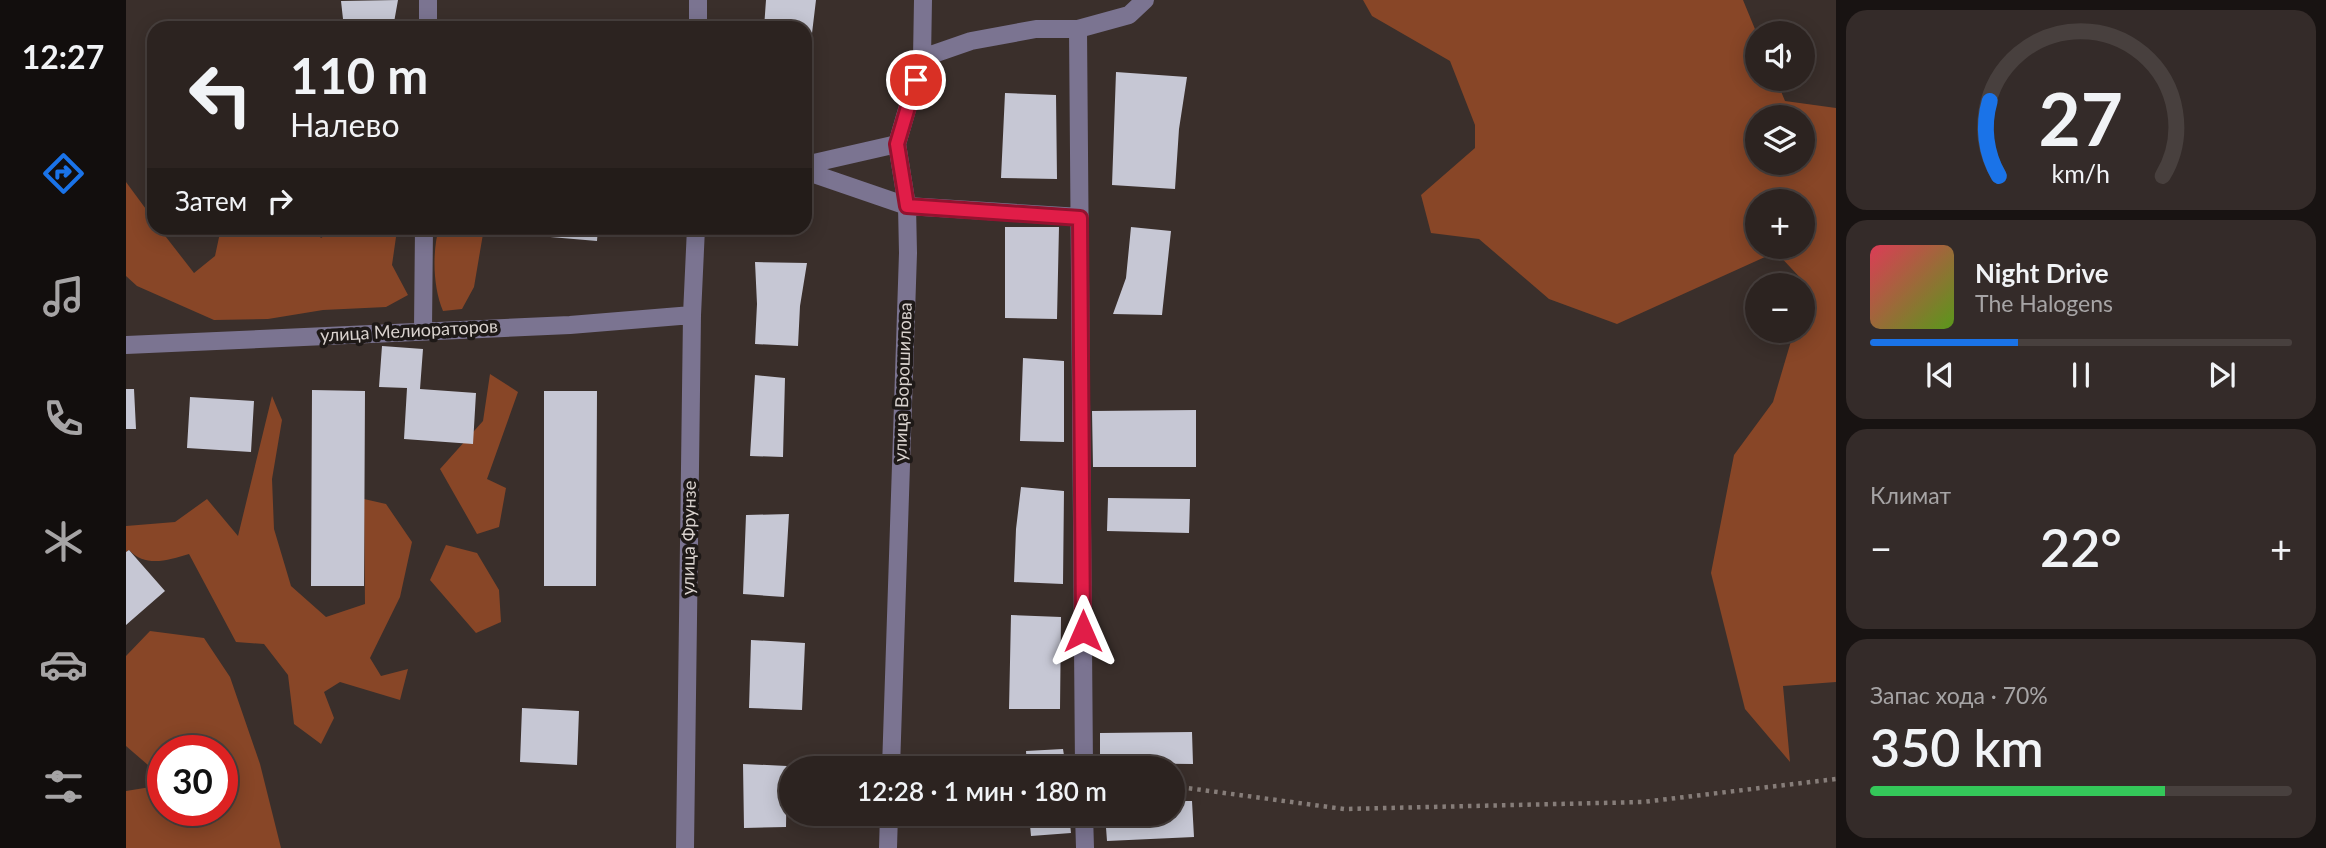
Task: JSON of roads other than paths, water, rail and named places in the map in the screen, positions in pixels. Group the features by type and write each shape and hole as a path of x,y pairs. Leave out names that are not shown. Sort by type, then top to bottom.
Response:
{"street":[{"path":"428,0 428,21"},
{"path":"698,0 698,21"},
{"name":"улица Ворошилова","path":"891,756 907,206 897,144 922,58 923,0"},
{"path":"922,58 971,41 1036,30 1078,29 1129,15 1145,0"},
{"path":"1078,29 1084,756"},
{"path":"812,163 897,144"},
{"path":"812,173 907,206 1080,218"},
{"path":"423,330 424,235"},
{"name":"улица Фрунзе","path":"685,848 692,315 696,235"},
{"name":"улица Мелиораторов","path":"126,345 570,325 692,315"},
{"path":"888,848 889,826"},
{"path":"1084,826 1085,848"}]}
